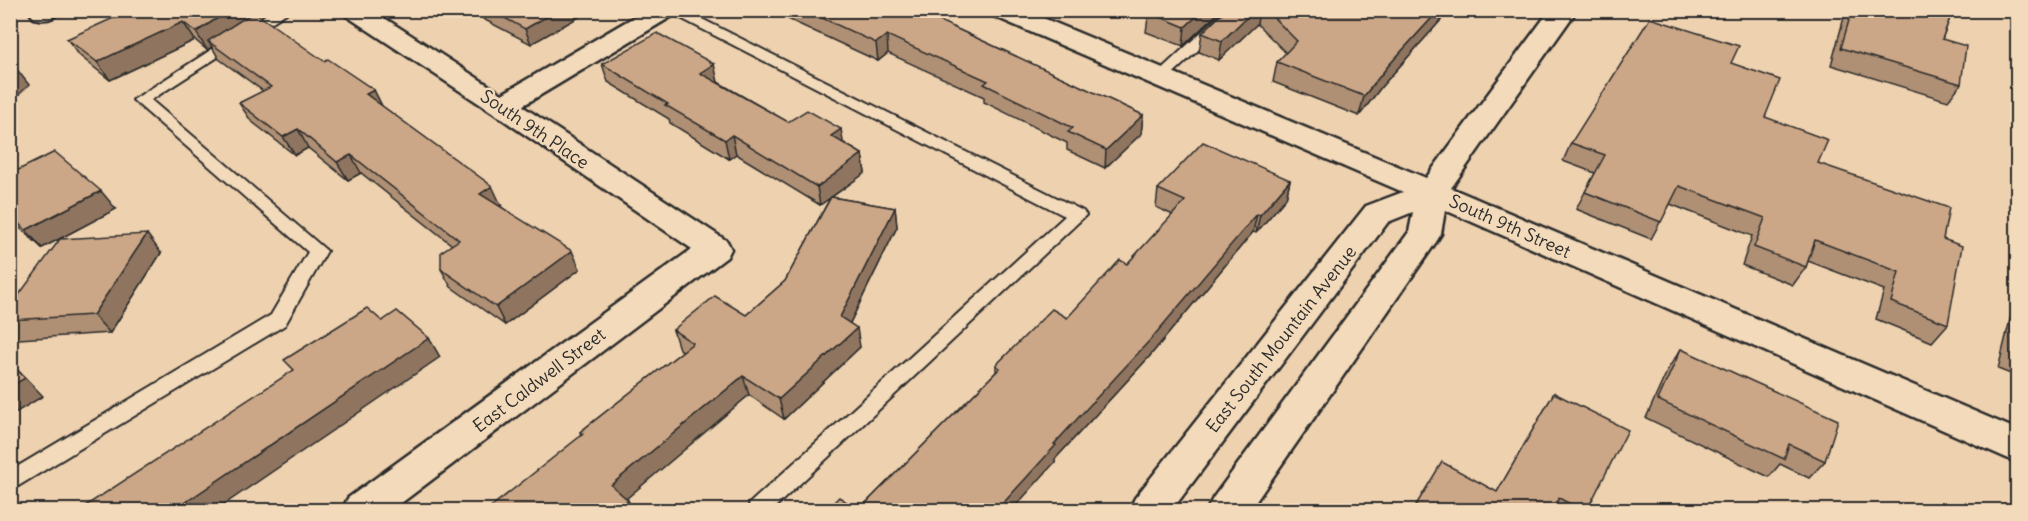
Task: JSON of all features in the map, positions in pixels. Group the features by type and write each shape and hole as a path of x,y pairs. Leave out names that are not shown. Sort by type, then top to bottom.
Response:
{"street":[{"name":"South 9th Place","path":"354,10 715,249"},
{"path":"502,106 665,10"},
{"name":"South 9th Street","path":"1000,10 1159,79 1432,192 2018,447"},
{"path":"1227,510 1425,234 1432,192 1564,10"},
{"name":"East South Mountain Avenue","path":"1149,510 1377,214 1432,192"},
{"name":"East Caldwell Street","path":"362,510 715,249"}],"lane":[{"path":"10,482 278,320 318,251 141,100 284,10"},
{"path":"672,10 1077,215 758,510"},
{"path":"1159,79 1234,10"}],"building":[{"path":"131,10 230,10 196,32 183,22 97,62 67,39"},
{"path":"490,10 558,10 525,29"},
{"path":"805,10 916,10 1143,115 1106,150 1068,132 1073,128 984,84 988,81 887,35 876,43"},
{"path":"1150,10 1203,10 1185,27 1148,12"},
{"path":"1226,10 1254,10 1222,41 1202,33"},
{"path":"1266,10 1439,10 1364,96 1277,62 1297,41"},
{"path":"1852,10 1953,10 1942,39 1966,46 1961,84 1841,48"},
{"path":"254,12 324,61 328,59 374,90 366,94 492,186 480,194 572,251 496,307 441,269 441,252 459,240 351,155 337,162 298,129 283,137 239,103 271,87 208,41"},
{"path":"1650,18 1739,46 1731,63 1780,80 1765,117 1828,140 1818,163 1949,208 1943,239 1962,246 1948,324 1891,302 1899,272 1815,240 1806,267 1754,247 1765,218 1679,186 1661,222 1585,192 1605,155 1571,143"},
{"path":"657,33 714,64 700,73 788,122 807,110 841,129 831,136 862,154 817,187 732,135 725,140 602,64"},
{"path":"1203,142 1290,180 1260,215 1257,214 1151,339 1054,444 1056,445 997,510 859,510 1000,368 996,365 1052,309 1067,318 1120,260 1127,264 1185,201 1158,189"},
{"path":"55,152 101,191 26,230 10,216 10,174"},
{"path":"831,197 895,208 840,317 857,328 779,399 743,376 611,485 628,500 615,510 487,510 583,434 580,432 693,343 673,330 715,296 746,315 785,281"},
{"path":"147,234 93,315 10,320 10,307 60,239"},
{"path":"367,308 382,321 397,311 429,338 174,510 79,510 294,370 284,360"},
{"path":"1681,349 1838,420 1825,461 1789,444 1784,459 1658,400"},
{"path":"10,363 25,378 10,387"},
{"path":"1554,393 1628,430 1587,510 1582,510 1559,498 1552,510 1413,510 1442,462 1497,492"},
{"path":"839,497 859,510 826,510"}]}
